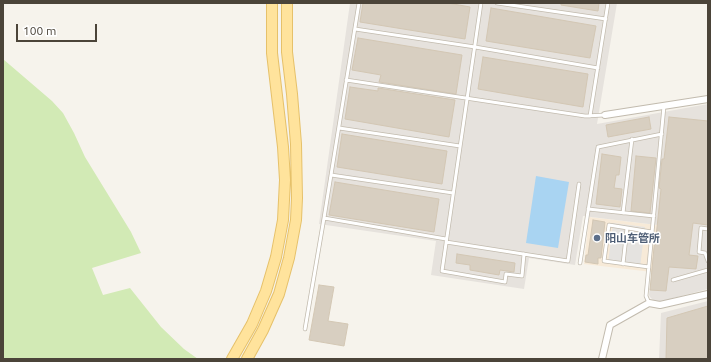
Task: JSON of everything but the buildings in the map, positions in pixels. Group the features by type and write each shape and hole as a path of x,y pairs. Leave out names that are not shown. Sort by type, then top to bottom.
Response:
{"main road":[{"path":"232,359 252,324 266,291 276,257 283,220 285,180 283,147 272,53 272,3"},
{"path":"247,359 263,330 279,294 289,258 296,220 296,144 292,94 286,52 287,3"}],"street":[{"path":"605,115 708,98"},
{"path":"602,359 610,325 649,303 660,305 708,294"}],"lane":[{"path":"305,329 359,3"},
{"path":"481,3 452,193 442,272 505,282 506,274 522,276 524,254"},
{"path":"497,3 606,19"},
{"path":"590,116 608,3"},
{"path":"355,29 475,47 598,68"},
{"path":"346,80 590,116 605,115"},
{"path":"649,303 646,296 664,106"},
{"path":"339,128 460,146"},
{"path":"580,263 598,147 662,134"},
{"path":"624,213 632,139"},
{"path":"331,175 452,193"},
{"path":"324,218 568,261 579,184"},
{"path":"588,209 654,216"},
{"path":"649,267 604,261 609,226 652,232"},
{"path":"623,264 627,228"},
{"path":"708,229 701,228 698,252 705,253 708,261"},
{"path":"673,280 708,270"}],"shaded area":[{"path":"350,3 617,3 597,124 708,104 708,289 658,302 654,301 650,297 657,225 583,216 575,265 529,258 524,289 431,275 436,241 319,224"},
{"path":"589,217 657,225 652,272 584,264"},
{"path":"613,223 645,227 640,267 608,263"},
{"path":"708,301 708,359 659,359 661,313"}],"green space":[{"path":"3,59 52,101 63,113 85,157 131,232 141,253 92,268 103,295 130,288 161,327 184,349 198,359 3,359"}],"water":[{"path":"536,176 569,182 558,248 526,243"}],"place":[{"name":"阳山车管所","path":"597,238"}]}
